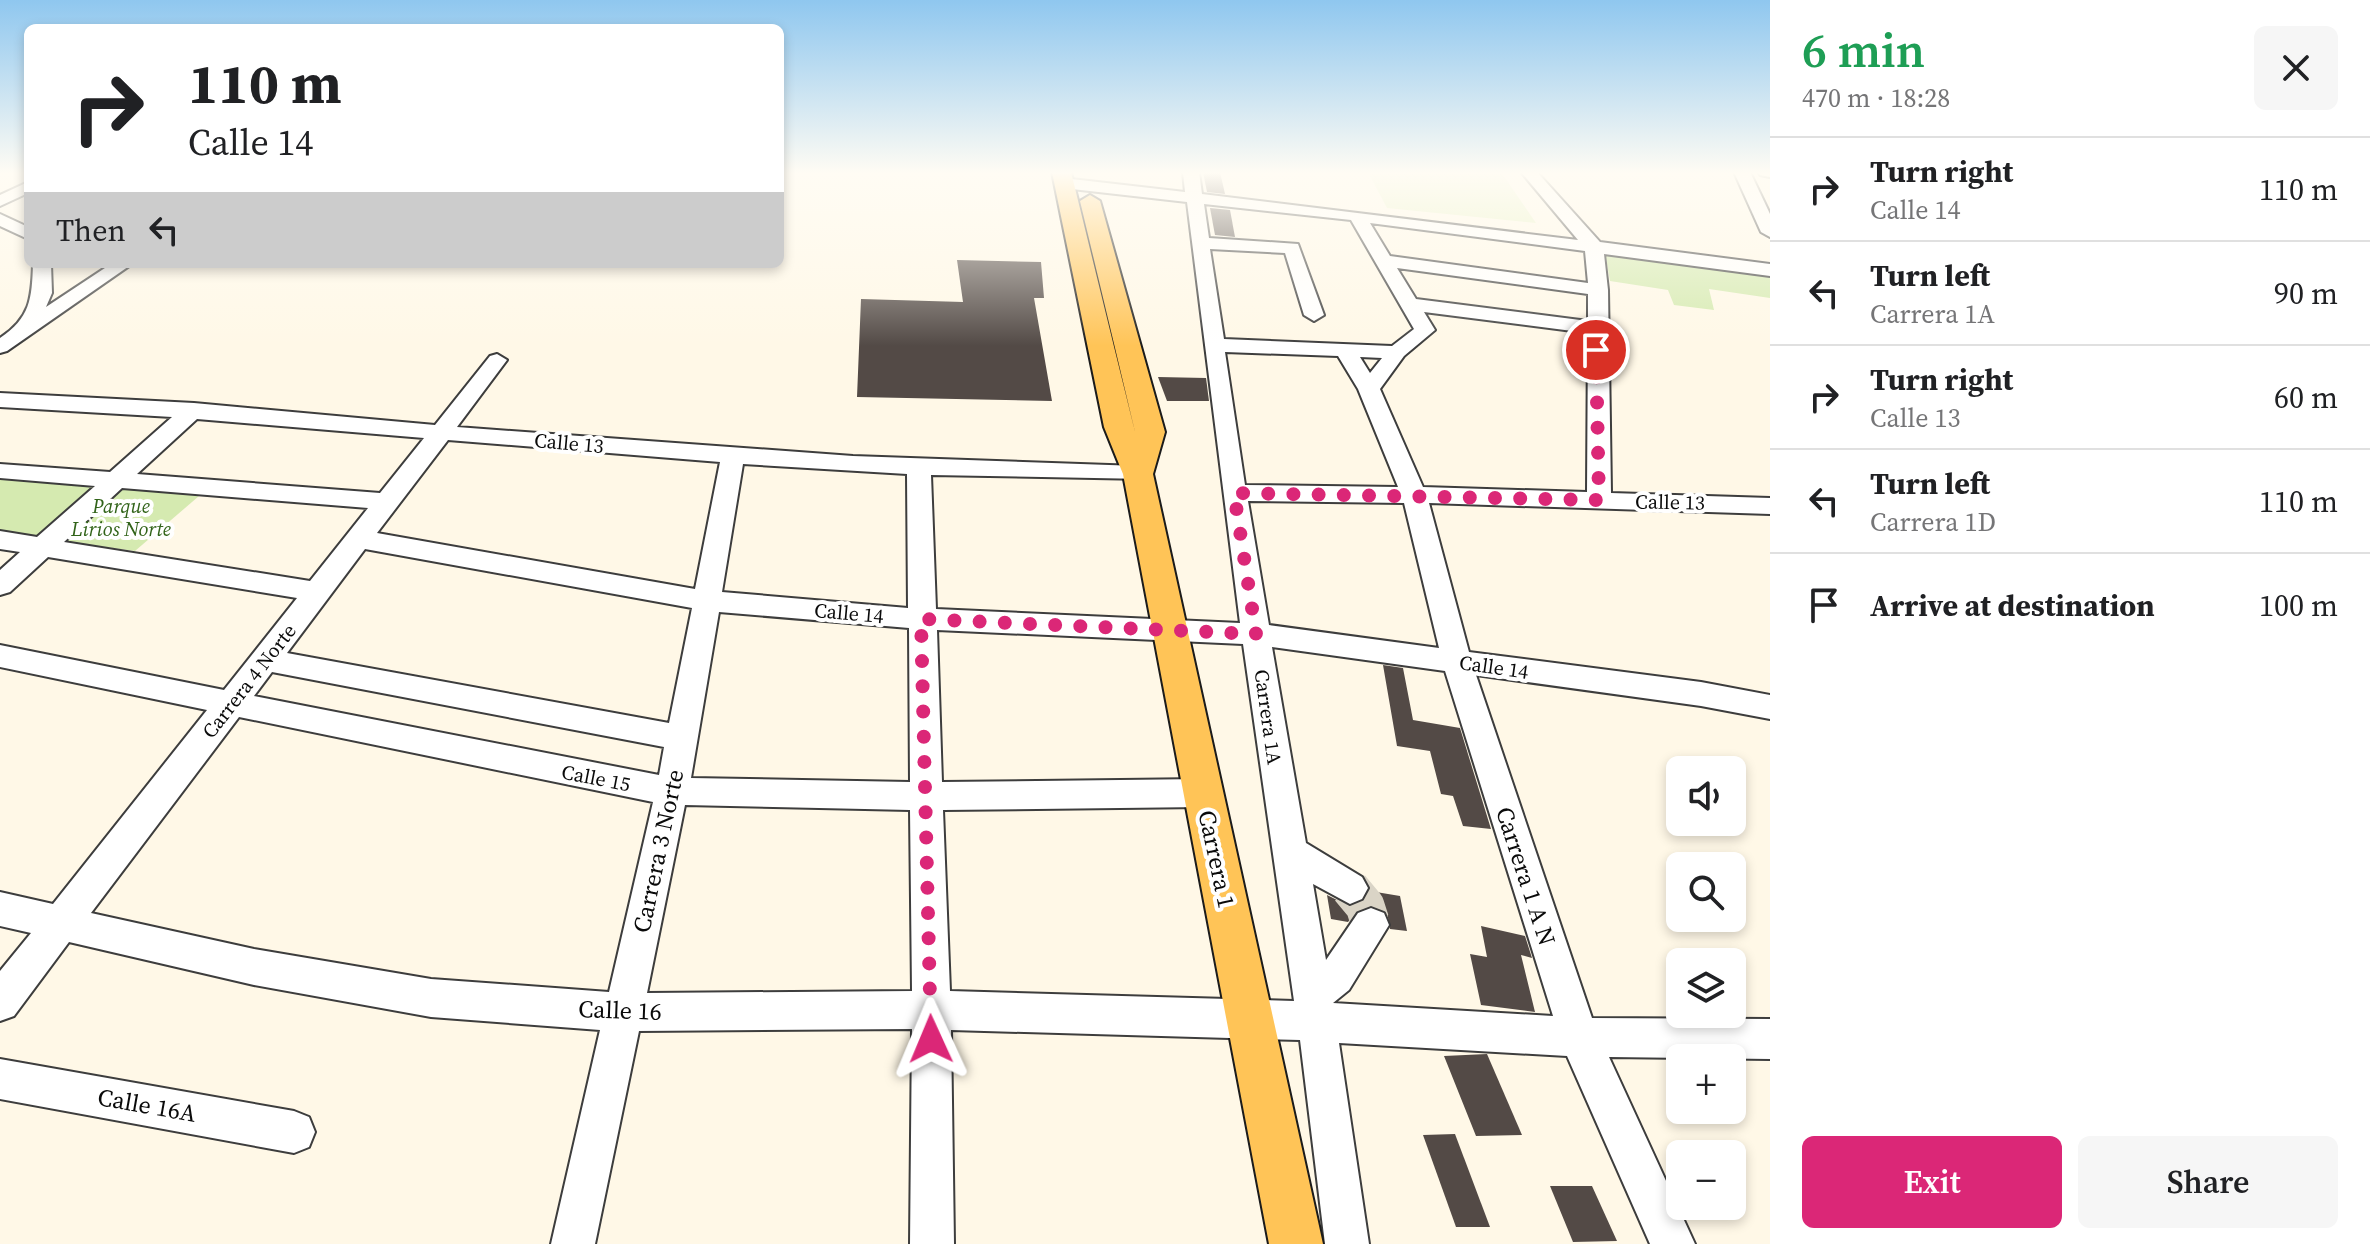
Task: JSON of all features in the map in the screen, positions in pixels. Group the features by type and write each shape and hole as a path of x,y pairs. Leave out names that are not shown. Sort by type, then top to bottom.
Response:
{"main road":[{"name":"Carrera 1","path":"1081,230 1099,343 1118,427 1138,474 1296,1244"},
{"name":"Carrera 1","path":"1090,230 1128,343 1151,432 1138,474"},
{"path":"1099,343 1128,343"}],"street":[{"name":"Carrera 1A","path":"1201,230 1234,493 1315,1010"},
{"path":"1365,230 1425,330 1397,352 1369,389"},
{"path":"1464,230 1770,270"},
{"path":"1579,230 1594,247 1598,290 1599,500"},
{"path":"1202,243 1292,248 1314,315"},
{"path":"1383,261 1598,290"},
{"path":"29,327 42,293 42,268"},
{"path":"0,347 117,268"},
{"path":"1410,304 1596,328"},
{"path":"1213,345 1397,352"},
{"name":"Carrera 1 A N","path":"1345,350 1369,389 1414,495 1457,662 1579,1037 1673,1244"},
{"name":"Carrera 4 Norte","path":"0,1002 497,360"},
{"name":"Calle 13","path":"0,400 194,410 733,456 1138,474"},
{"path":"0,585 194,410"},
{"name":"Carrera 3 Norte","path":"573,1244 672,791 733,456"},
{"path":"919,465 931,1010 932,1244"},
{"path":"0,471 388,502"},
{"name":"Calle 13","path":"1234,493 1770,506"},
{"name":"Calle 14","path":"359,539 708,601 921,619 1256,634 1701,694 1770,707"},
{"path":"0,540 318,592"},
{"name":"Calle 15","path":"0,656 609,781 672,791 925,796 1203,793"},
{"path":"265,660 682,738"},
{"path":"1289,851 1350,888"},
{"name":"Calle 16","path":"0,909 254,967 431,998 623,1012 931,1010 1250,1018 1315,1010 1579,1037"},
{"path":"1347,1244 1315,1010 1371,925"},
{"path":"1579,1037 1770,1039"},
{"name":"Calle 16A","path":"0,1079 294,1132"}],"green space":[{"path":"1605,252 1770,274 1770,298 1709,289 1714,310 1674,305 1668,290 1610,281"},
{"name":"Parque Lirios Norte","path":"0,474 199,496 135,551 0,533"}],"building":[{"path":"1214,230 1234,230 1235,237 1215,235"},
{"path":"957,260 1041,262 1044,298 1034,298 1052,401 857,397 861,299 963,302"},
{"path":"1158,377 1206,378 1209,401 1167,401"},
{"path":"1383,665 1403,668 1413,720 1460,728 1491,829 1463,826 1453,796 1441,794 1430,751 1397,746"},
{"path":"1370,891 1400,896 1407,931 1390,929 1387,912 1372,905 1357,910 1348,922 1331,919 1327,895 1351,907 1363,902"},
{"path":"1481,926 1525,936 1532,958 1521,955 1535,1012 1481,1005 1470,954 1487,957"},
{"path":"1487,1054 1522,1135 1476,1136 1444,1056"},
{"path":"1455,1134 1490,1227 1456,1227 1423,1135"},
{"path":"1550,1186 1592,1186 1617,1241 1573,1242"}],"tunnel":[{"path":"1350,888 1365,906 1371,925"}],"route":[{"path":"931,1039 921,619 1256,634 1234,493 1599,500 1596,350"}]}
